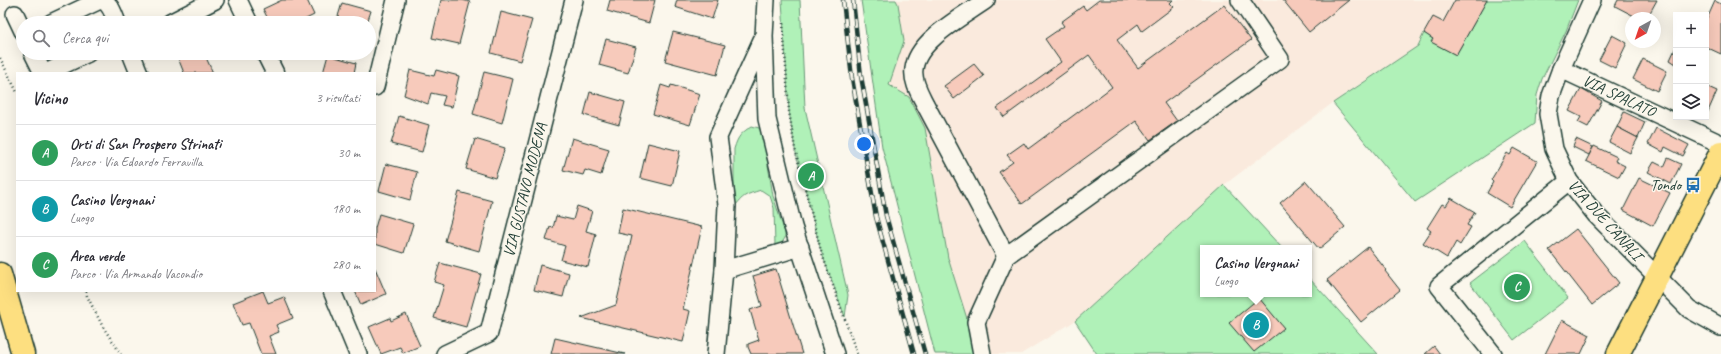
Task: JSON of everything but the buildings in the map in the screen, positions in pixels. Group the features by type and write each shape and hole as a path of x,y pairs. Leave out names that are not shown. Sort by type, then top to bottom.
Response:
{"main road":[{"path":"1618,354 1721,152"},
{"path":"0,274 23,354"}],"street":[{"path":"66,16 100,0 104,0 109,4 114,16"},
{"path":"184,16 215,0"},
{"path":"238,0 246,16"},
{"path":"376,83 396,0"},
{"name":"VIA GUSTAVO MODENA","path":"445,354 489,333 574,0"},
{"path":"766,0 764,36 767,119 793,227 836,354"},
{"path":"986,0 927,43 918,56 914,70 916,86 1006,256"},
{"path":"982,354 976,322 1006,256 1280,59 1240,0"},
{"name":"VIA DUE CANALI","path":"1592,0 1561,69 1551,96 1548,114 1554,149 1569,181 1596,215 1689,309 1721,327"},
{"path":"716,354 724,270 727,205 718,137 764,36"},
{"path":"38,60 44,72"},
{"path":"46,72 73,60"},
{"path":"134,60 139,72"},
{"path":"268,60 274,72"},
{"name":"VIA SPALATO","path":"1561,69 1721,144"},
{"path":"1493,354 1439,286 1569,181"},
{"path":"724,270 800,247"},
{"path":"332,292 358,354"}],"path":[{"path":"782,17 789,111 795,149 823,258 839,298 857,354"},
{"path":"0,58 16,90"},
{"path":"86,292 103,327 120,354"}],"shaded area":[{"path":"871,0 1455,0 1443,22 1433,17 1418,46 1342,96 1224,185 1075,321 1021,354 945,354 890,146"}],"green space":[{"path":"782,0 800,0 805,108 848,295 845,317 821,251 795,149 789,111"},
{"path":"861,0 896,0 898,4 904,41 889,85 909,97 925,128 948,258 978,354 935,354 882,147"},
{"path":"1487,0 1578,0 1566,31 1542,79 1537,95 1535,123 1415,202 1333,103 1418,46 1424,33 1433,39 1432,42 1456,55"},
{"path":"752,126 759,128 763,134 773,196 785,233 785,238 781,244 775,246 774,208 770,196 761,190 751,193 742,198 734,208 734,149 740,135"},
{"path":"1224,185 1279,245 1200,245 1200,297 1312,297 1312,281 1378,354 1097,354 1075,321"},
{"path":"1525,241 1568,298 1514,340 1470,283"}],"railway":[{"path":"843,0 852,78 876,217 914,354"},
{"path":"853,0 861,76 886,216 925,354"}],"place":[{"name":"Orti di San Prospero Strinati","path":"811,176"},
{"name":"Tondo","path":"1693,185"},
{"name":"Area verde","path":"1517,287"},
{"name":"Casino Vergnani","path":"1256,325"}]}
